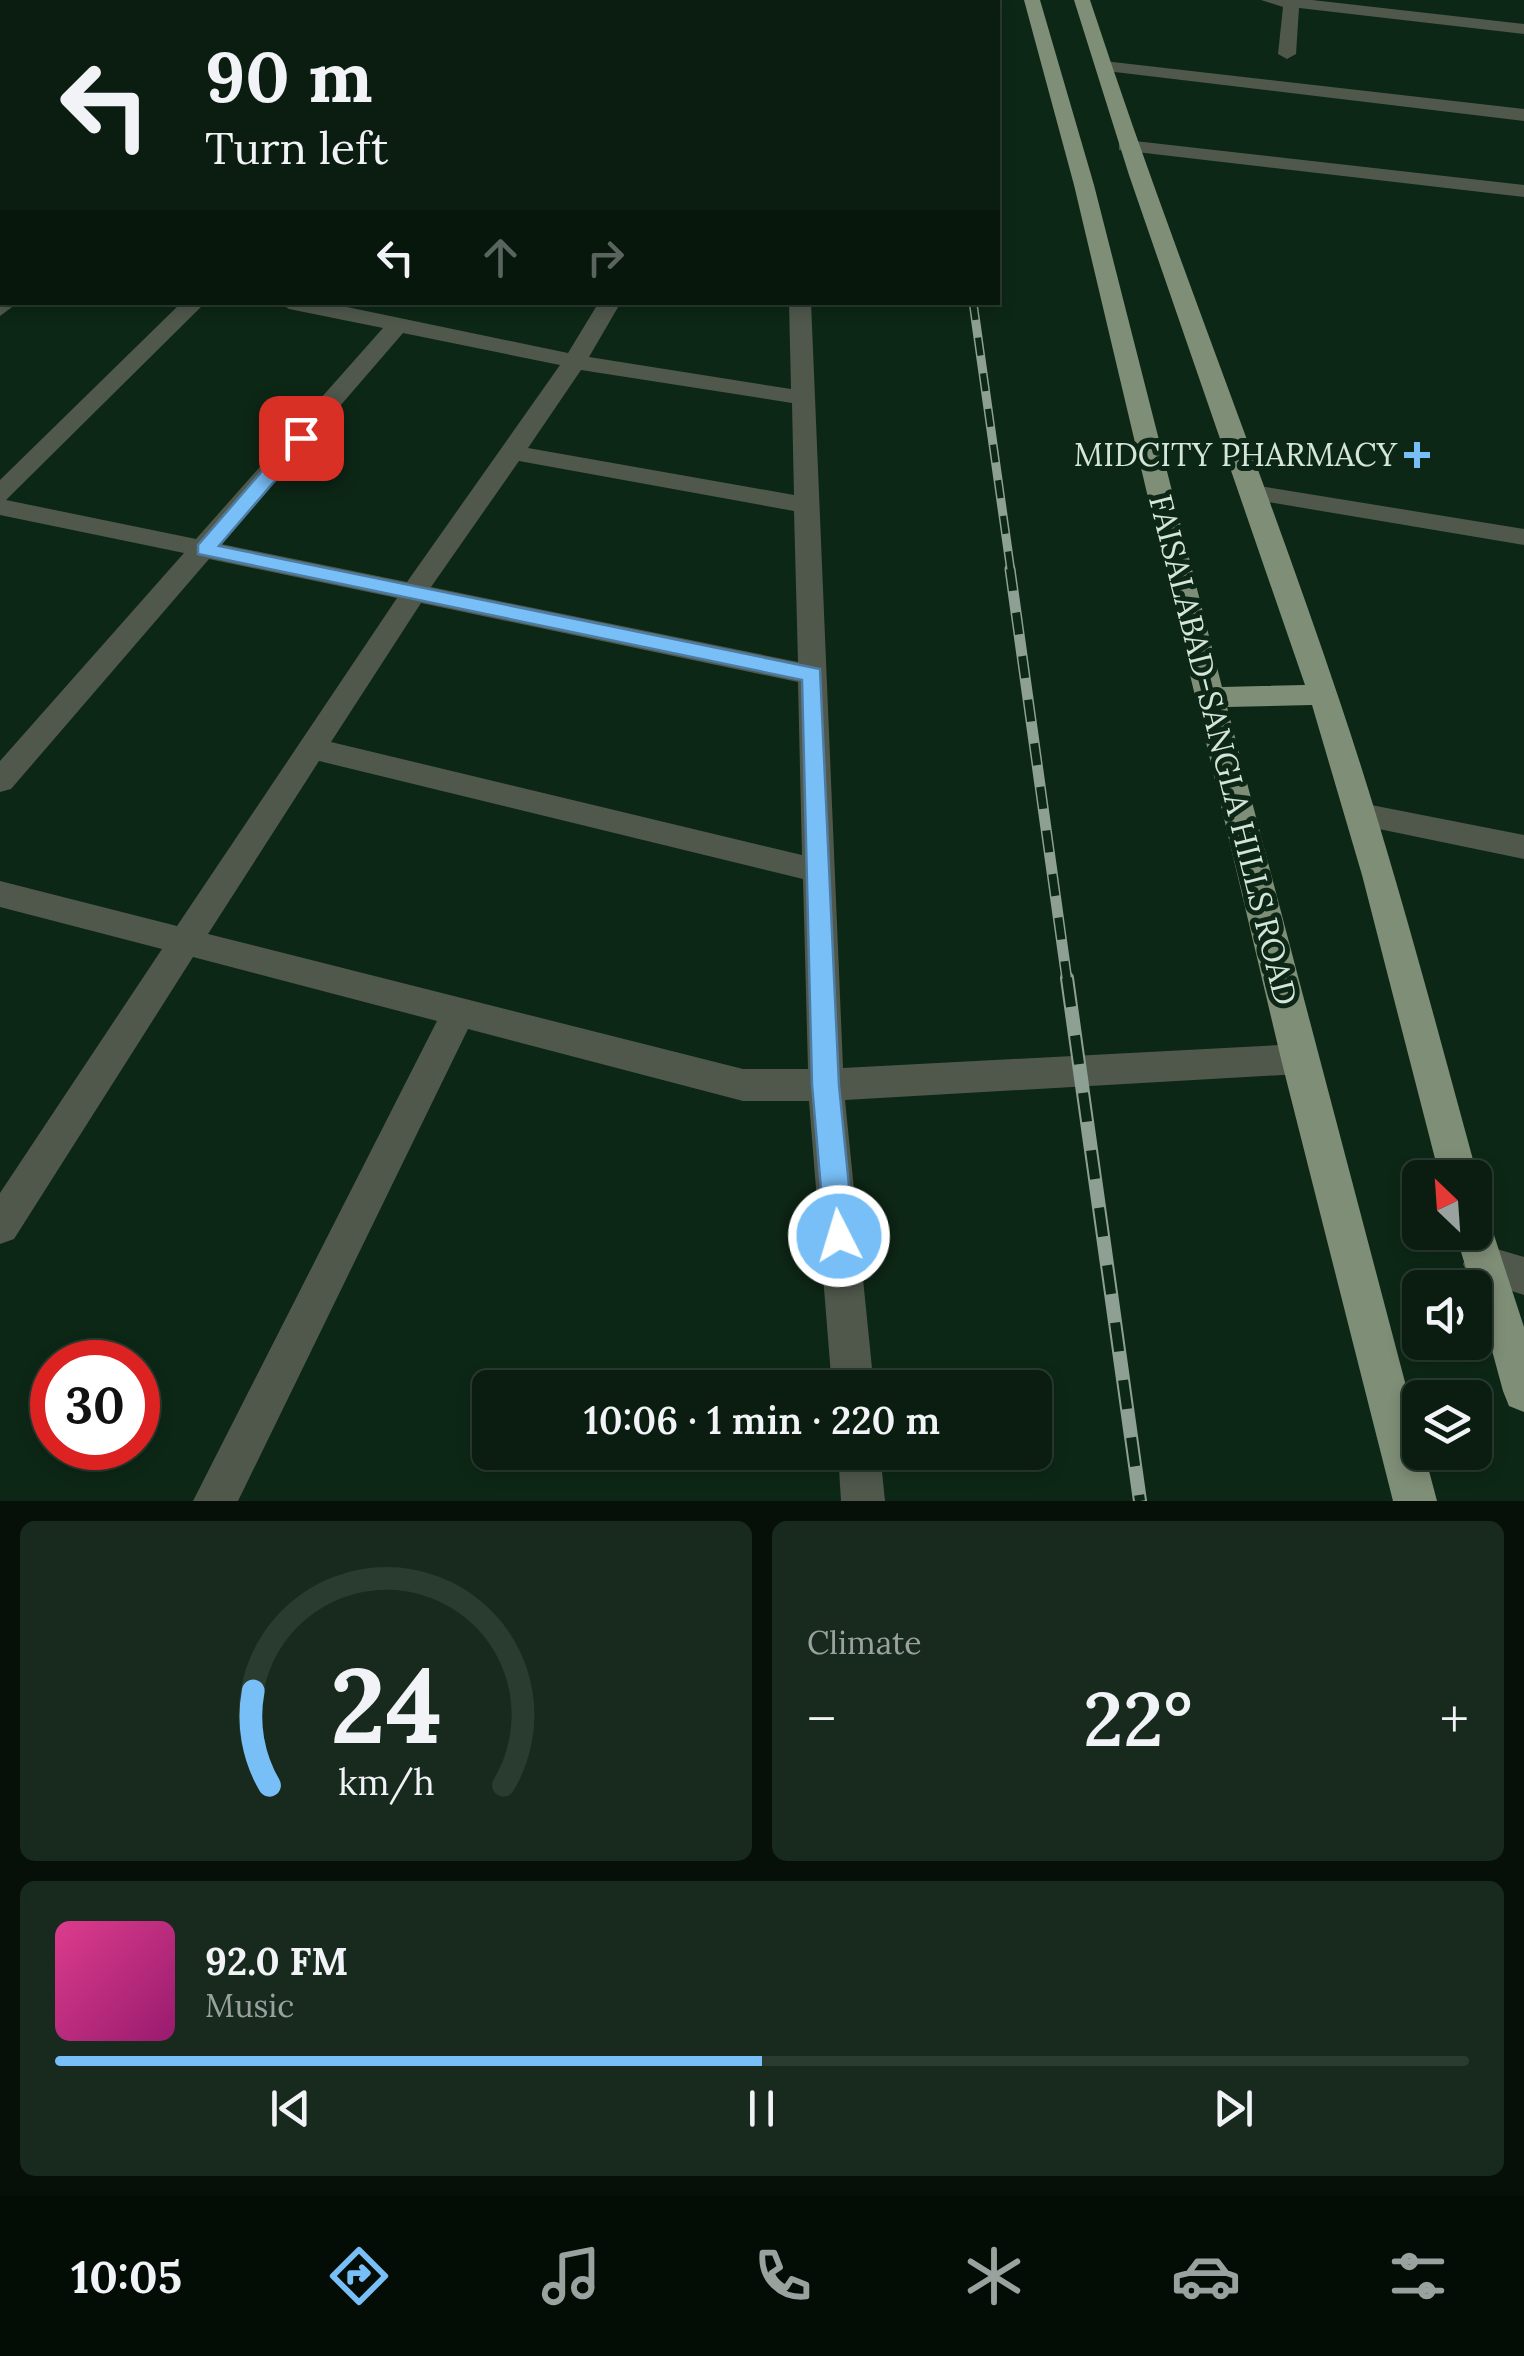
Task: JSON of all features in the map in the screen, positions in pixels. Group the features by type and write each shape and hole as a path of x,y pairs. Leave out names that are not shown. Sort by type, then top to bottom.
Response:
{"main road":[{"name":"FAISALABAD-SANGLA HILLS ROAD","path":"1032,0 1084,185 1299,1059 1414,1501"},
{"path":"1082,0 1126,146 1323,694 1361,815 1454,1160"},
{"path":"1210,697 1323,694"},
{"path":"1480,1250 1524,1391"}],"street":[{"path":"1269,0 1524,30"},
{"path":"1431,20 1432,0"},
{"path":"1287,54 1292,1"},
{"path":"1104,66 1524,115"},
{"path":"1126,146 1524,192"},
{"path":"0,494 192,305"},
{"path":"303,305 577,362 804,398"},
{"path":"0,1226 414,593 577,362 608,305"},
{"path":"800,305 826,1085 851,1370"},
{"path":"0,781 397,326"},
{"path":"510,452 807,505"},
{"path":"1253,493 1524,537"},
{"path":"0,508 812,675"},
{"path":"312,748 818,871"},
{"path":"1361,815 1524,847"},
{"path":"0,894 743,1085 826,1085 1299,1059"},
{"path":"216,1501 459,1011"},
{"path":"1482,1250 1524,1276"},
{"path":"860,1470 863,1501"}],"railway":[{"path":"973,305 1011,572"},
{"path":"1010,569 1067,980"},
{"path":"1067,978 1140,1501"}],"place":[{"name":"MIDCITY PHARMACY","path":"1417,455"}],"route":[{"path":"301,438 205,550 812,675 826,1085 839,1236"}]}
